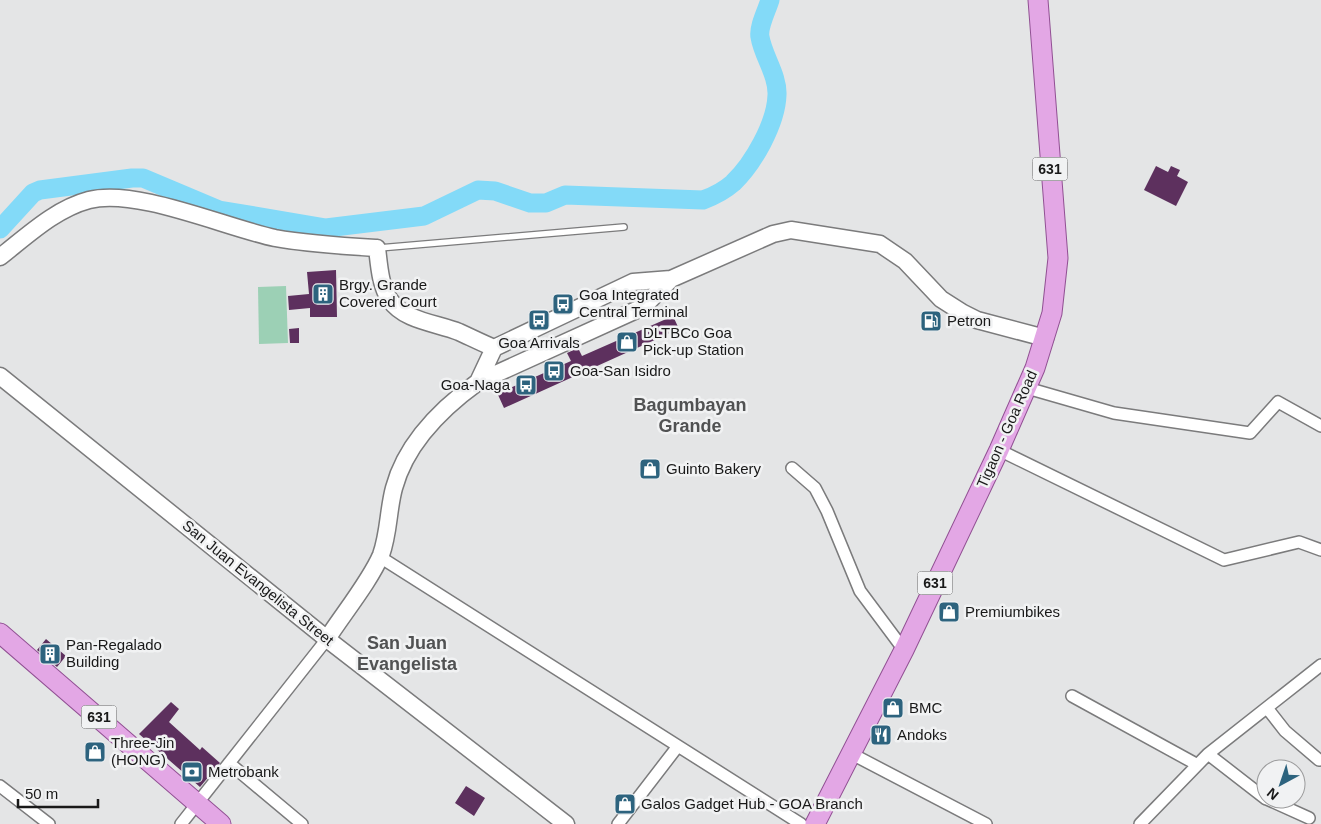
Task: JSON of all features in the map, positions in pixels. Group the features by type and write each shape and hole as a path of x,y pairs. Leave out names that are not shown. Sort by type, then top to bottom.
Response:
{"main road":[{"name":"Tigaon - Goa Road","path":"815,824 904,650 999,450 1027,388 1045,338 1055,292 1058,258 1038,0"},
{"name":"631","path":"0,633 221,824"}],"street":[{"path":"0,257 48,220 79,204 104,198 138,200 274,238 377,248 382,279 389,299 395,306 413,317 458,332 494,348"},
{"path":"478,382 494,348 633,282 671,279 773,234 791,230 830,235 886,247 906,261 941,299 963,313 977,320 1045,338"},
{"path":"181,824 327,639 380,557 388,532 394,487 407,458 420,436 438,415 478,382 642,307 671,279"},
{"name":"San Juan Evangelista Street","path":"0,376 327,639 566,824"},
{"path":"1027,388 1114,413 1250,433 1278,402 1321,426"},
{"path":"999,450 1224,560 1298,542 1321,550"},
{"path":"792,468 815,488 827,511 860,590 904,650"},
{"path":"380,557 801,824"},
{"path":"1140,824 1196,764 1321,665"},
{"path":"1072,696 1196,764"},
{"path":"1267,708 1285,731 1320,760"},
{"path":"618,824 678,746"},
{"path":"850,753 986,824"},
{"path":"1208,754 1256,791"},
{"path":"229,763 302,824"},
{"path":"0,786 49,824"},
{"path":"1289,809 1309,818"}],"lane":[{"path":"377,248 624,227"}],"green space":[{"path":"286,286 288,343 259,344 258,287"}],"building":[{"path":"1156,166 1168,172 1171,166 1180,170 1177,176 1188,182 1176,206 1144,190"},
{"name":"Brgy. Grande Covered Court","path":"336,270 337,317 310,317 310,308 289,310 288,296 309,294 307,272"},
{"path":"673,316 679,329 504,408 494,386 506,380 510,388 571,361 567,353 578,348 582,356"},
{"path":"299,328 299,343 290,343 289,329"},
{"name":"Pan-Regalado Building","path":"46,639 66,656 57,667 37,650"},
{"path":"171,702 179,709 169,722 200,750 202,747 220,763 200,787 139,734"},
{"path":"466,786 485,798 474,816 455,803"}],"waterway":[{"path":"0,229 33,193 40,190 132,178 143,178 219,210 326,228 424,216 478,190 495,191 530,203 546,203 565,195 703,200 726,188 741,175 762,143 773,118 777,88 760,37 761,24 770,0"}],"place":[{"name":"Brgy. Grande Covered Court","path":"323,294"},
{"name":"Goa Integrated Central Terminal","path":"563,304"},
{"name":"Goa Arrivals","path":"539,320"},
{"name":"Petron","path":"931,321"},
{"name":"DLTBCo Goa Pick-up Station","path":"627,342"},
{"name":"Goa-San Isidro","path":"554,371"},
{"name":"Goa-Naga","path":"526,385"},
{"name":"Guinto Bakery","path":"650,469"},
{"name":"Premiumbikes","path":"949,612"},
{"name":"Pan-Regalado Building","path":"50,654"},
{"name":"BMC","path":"893,708"},
{"name":"Andoks","path":"881,735"},
{"name":"Three-Jin (HONG)","path":"95,752"},
{"name":"Metrobank","path":"192,772"},
{"name":"Galos Gadget Hub - GOA Branch","path":"625,804"}],"district":[{"name":"Bagumbayan Grande","path":"690,415"},
{"name":"San Juan Evangelista","path":"407,653"}]}
